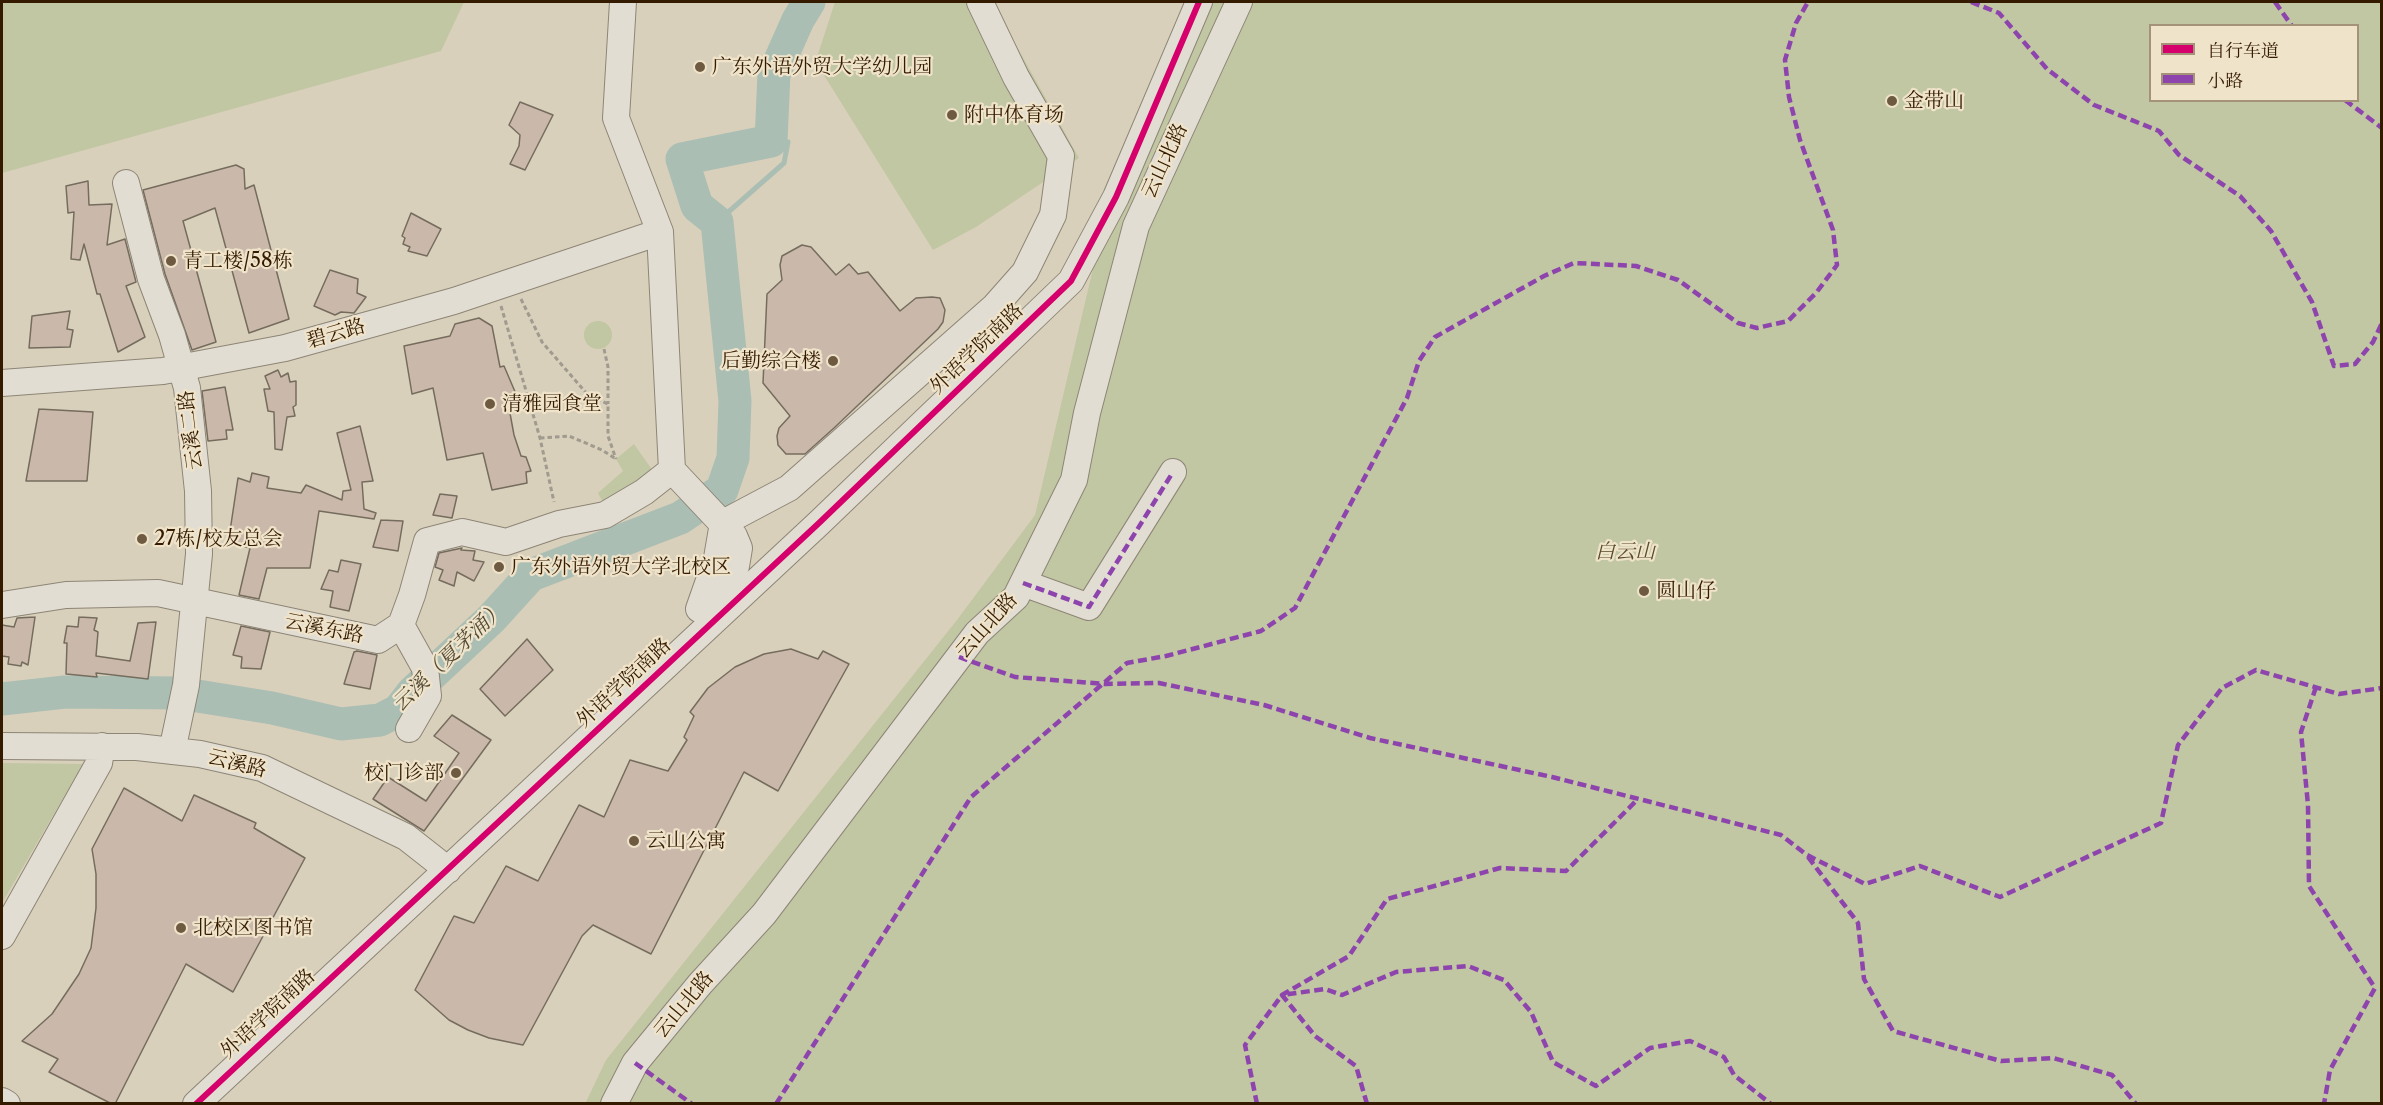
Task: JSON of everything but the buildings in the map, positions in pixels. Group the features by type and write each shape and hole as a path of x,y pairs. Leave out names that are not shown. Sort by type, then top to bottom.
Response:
{"street":[{"path":"623,2 616,118 660,232 672,470 723,523 734,536 739,548 736,566 703,632"},
{"path":"723,523 789,488 994,307 1025,272 1053,215 1061,156 1016,77 980,2"},
{"name":"外语学院南路","path":"196,1104 680,654 1071,281 1116,197 1199,2"},
{"name":"云山北路","path":"614,1104 635,1063 700,984 764,914 977,633 1017,597 1074,480 1087,413 1117,292 1143,208 1239,2"},
{"name":"云溪二路","path":"126,183 151,279 187,388 198,491 199,554 195,600 184,695 172,751"},
{"path":"1116,197 1143,208"},
{"name":"碧云路","path":"2,383 181,368 285,348 505,284 660,232"},
{"path":"409,729 428,696 425,668 401,625 427,541 462,532 506,542 559,524 605,515 644,492 672,470"},
{"path":"1023,583 1089,607 1173,472"},
{"path":"680,654 704,598 717,558 723,523"},
{"name":"云溪东路","path":"2,605 66,595 158,592 378,640 401,625"},
{"name":"云溪路","path":"2,746 102,746 172,751 262,768 406,837 448,870"},
{"path":"2,936 95,771 102,746"},
{"path":"2,1101 7,1104"}],"path":[{"path":"505,284 542,342 588,395 608,404"},
{"path":"505,284 559,524"},
{"path":"540,438 569,436 602,450 616,459 608,436 608,367 604,349"}],"green space":[{"path":"2,2 464,2 441,51 2,173"},
{"name":"附中体育场","path":"835,2 992,2 1079,158 976,227 933,250 822,72 818,54"},
{"name":"白云山","path":"1210,2 2381,2 2381,1103 585,1104 606,1060 957,620 1035,515 1096,256"},
{"path":"598,321 608,325 612,335 608,345 598,349 588,345 584,335 588,325"},
{"path":"634,444 660,481 609,513 598,493 623,471 616,459"},
{"path":"2,763 83,764 2,903"}],"waterway":[{"name":"云溪（夏茅涌）","path":"2,699 65,692 179,693 272,708 341,724 380,720 399,710 413,692 492,618 531,575 680,518 722,490 733,458 735,401 717,222 697,206 682,159 771,141 774,74 798,20 809,2"},
{"path":"717,222 784,163 788,142 771,141"}],"marked path":[{"path":"776,1104 971,797 1127,663 1166,656 1261,631 1295,608 1407,398 1419,361 1435,337 1544,276 1574,263 1636,266 1678,280 1738,323 1757,328 1788,321 1816,293 1837,265 1833,230 1800,140 1789,97 1785,60 1796,23 1808,2"},
{"path":"1971,2 1999,13 2047,69 2094,105 2159,131 2179,155 2240,196 2271,231 2312,302 2334,366 2355,364 2373,342 2382,323"},
{"path":"2275,2 2291,24"},
{"path":"2348,102 2382,128"},
{"path":"1023,583 1089,607 1173,472"},
{"path":"959,657 1015,677 1105,684 1159,683 1264,705 1370,738 1552,777 1781,835 1807,855 1865,884 1920,866 2000,897 2161,823 2178,745 2222,688 2256,670 2339,694 2382,688"},
{"path":"2316,687 2301,732 2308,805 2309,886 2375,988 2330,1070 2324,1104"},
{"path":"1257,1104 1245,1045 1282,995 1349,956 1387,899 1500,868 1566,871 1637,800"},
{"path":"1808,857 1858,923 1864,979 1893,1031 2001,1061 2053,1058 2112,1075 2136,1104"},
{"path":"1367,1104 1356,1066 1315,1036 1282,995 1325,989 1342,995 1396,972 1468,966 1504,980 1531,1012 1553,1062 1596,1086 1650,1048 1690,1041 1724,1057 1734,1075 1771,1104"},
{"path":"635,1063 692,1104"}],"cycle path":[{"path":"196,1104 819,523 1071,281 1116,197 1199,2"}],"place":[{"name":"广东外语外贸大学幼儿园","path":"700,67"},
{"name":"金带山","path":"1892,101"},
{"name":"附中体育场","path":"952,115"},
{"name":"青工楼/58栋","path":"171,261"},
{"name":"后勤综合楼","path":"833,361"},
{"name":"清雅园食堂","path":"490,404"},
{"name":"27栋/校友总会","path":"142,539"},
{"name":"广东外语外贸大学北校区","path":"499,567"},
{"name":"圆山仔","path":"1644,591"},
{"name":"校门诊部","path":"456,773"},
{"name":"云山公寓","path":"634,841"},
{"name":"北校区图书馆","path":"181,928"}]}
